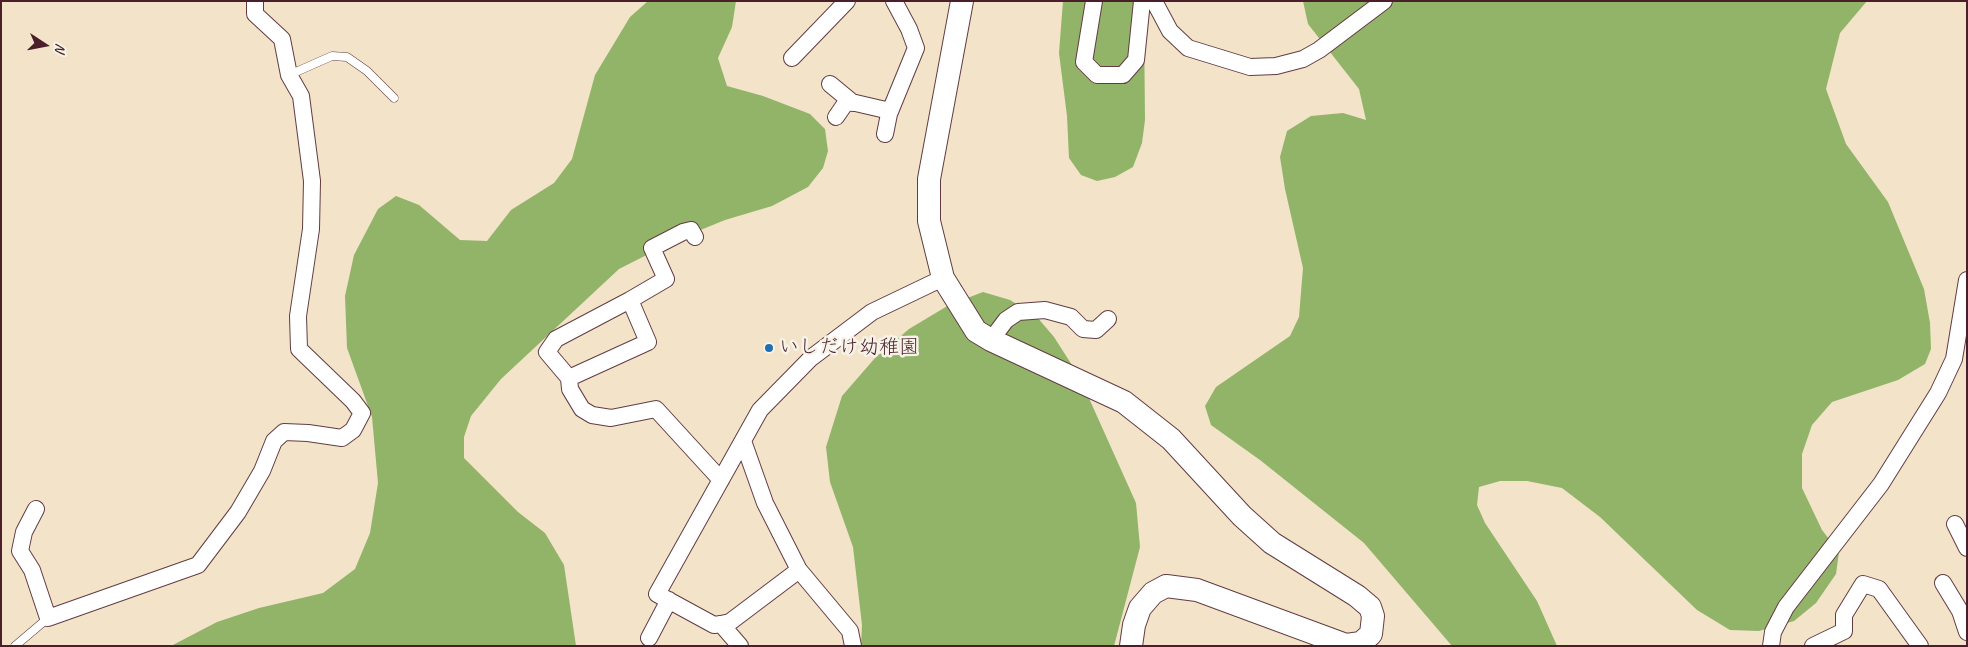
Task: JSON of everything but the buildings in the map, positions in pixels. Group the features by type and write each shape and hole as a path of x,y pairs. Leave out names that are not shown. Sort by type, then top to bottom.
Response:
{"street":[{"path":"36,509 24,532 20,551 32,570 48,618 198,565 238,512 262,471 274,441 284,432 342,438 353,430 362,413 353,401 299,349 298,316 311,229 312,181 302,96 289,75 282,39 255,14 255,1"},
{"path":"792,58 847,1"},
{"path":"885,134 890,111 916,48 909,29 894,1"},
{"path":"962,1 930,179 929,221 943,278 976,330 991,340 1124,402 1170,439 1242,516 1272,543 1357,596 1370,607 1373,616 1371,634 1355,646 1346,645 1197,590 1166,586 1153,593 1140,608 1134,625 1131,646"},
{"path":"1094,1 1084,62 1097,75 1123,75 1136,60 1142,1"},
{"path":"1154,1 1170,31 1188,48 1250,67 1276,66 1303,59 1319,50 1384,1"},
{"path":"830,84 853,103"},
{"path":"836,117 847,101 890,111"},
{"path":"695,237 691,230 683,232 652,248 666,279 556,339 547,352 569,378 570,389 582,409 592,415 611,418 656,409 721,480"},
{"path":"799,570 730,622 721,624 714,625 657,594 760,410 811,358 872,312 943,278"},
{"path":"1771,646 1773,632 1786,607 1881,484 1938,393 1954,359 1967,280"},
{"path":"569,378 648,342 630,300"},
{"path":"991,340 1006,320 1018,312 1044,310 1071,316 1083,330 1096,330 1108,319"},
{"path":"743,441 765,503 799,570 850,631 853,646"},
{"path":"1955,524 1967,548"},
{"path":"1943,583 1960,611 1967,632"},
{"path":"1813,646 1844,631 1844,615 1863,584 1879,590 1920,646"},
{"path":"649,638 668,600"},
{"path":"721,624 740,646"}],"lane":[{"path":"289,75 332,56 347,57 367,71 394,98"},
{"path":"15,646 48,618"}],"green space":[{"path":"648,1 736,1 732,27 718,58 727,86 763,96 810,114 825,129 828,151 823,168 808,187 772,206 725,220 676,240 619,269 501,379 471,416 464,437 464,458 518,512 545,533 564,565 576,646 171,646 217,622 259,608 323,593 355,569 370,533 378,483 372,417 347,348 345,296 354,255 378,209 396,196 419,205 460,240 487,241 511,210 554,183 572,159 595,75 630,17"},
{"path":"1063,1 1147,1 1144,20 1145,120 1142,143 1133,167 1115,177 1097,181 1081,175 1069,158 1067,116 1059,53"},
{"path":"1303,1 1867,1 1840,33 1826,89 1846,144 1888,202 1924,289 1930,323 1931,349 1925,364 1898,380 1832,402 1812,425 1802,454 1802,488 1822,530 1839,552 1836,574 1816,603 1794,621 1759,631 1730,630 1697,610 1600,517 1562,488 1527,481 1500,481 1479,487 1477,505 1485,523 1537,601 1557,646 1452,646 1364,543 1260,460 1211,425 1205,406 1216,387 1290,336 1299,317 1303,268 1285,189 1280,157 1287,131 1311,116 1343,113 1366,120 1359,89 1308,24"},
{"path":"983,292 1010,300 1037,317 1054,337 1079,376 1136,503 1140,547 1114,646 861,646 862,625 853,547 830,482 826,447 842,396 875,358 909,329 949,305"}],"place":[{"name":"いしだけ幼稚園","path":"769,348"}]}
